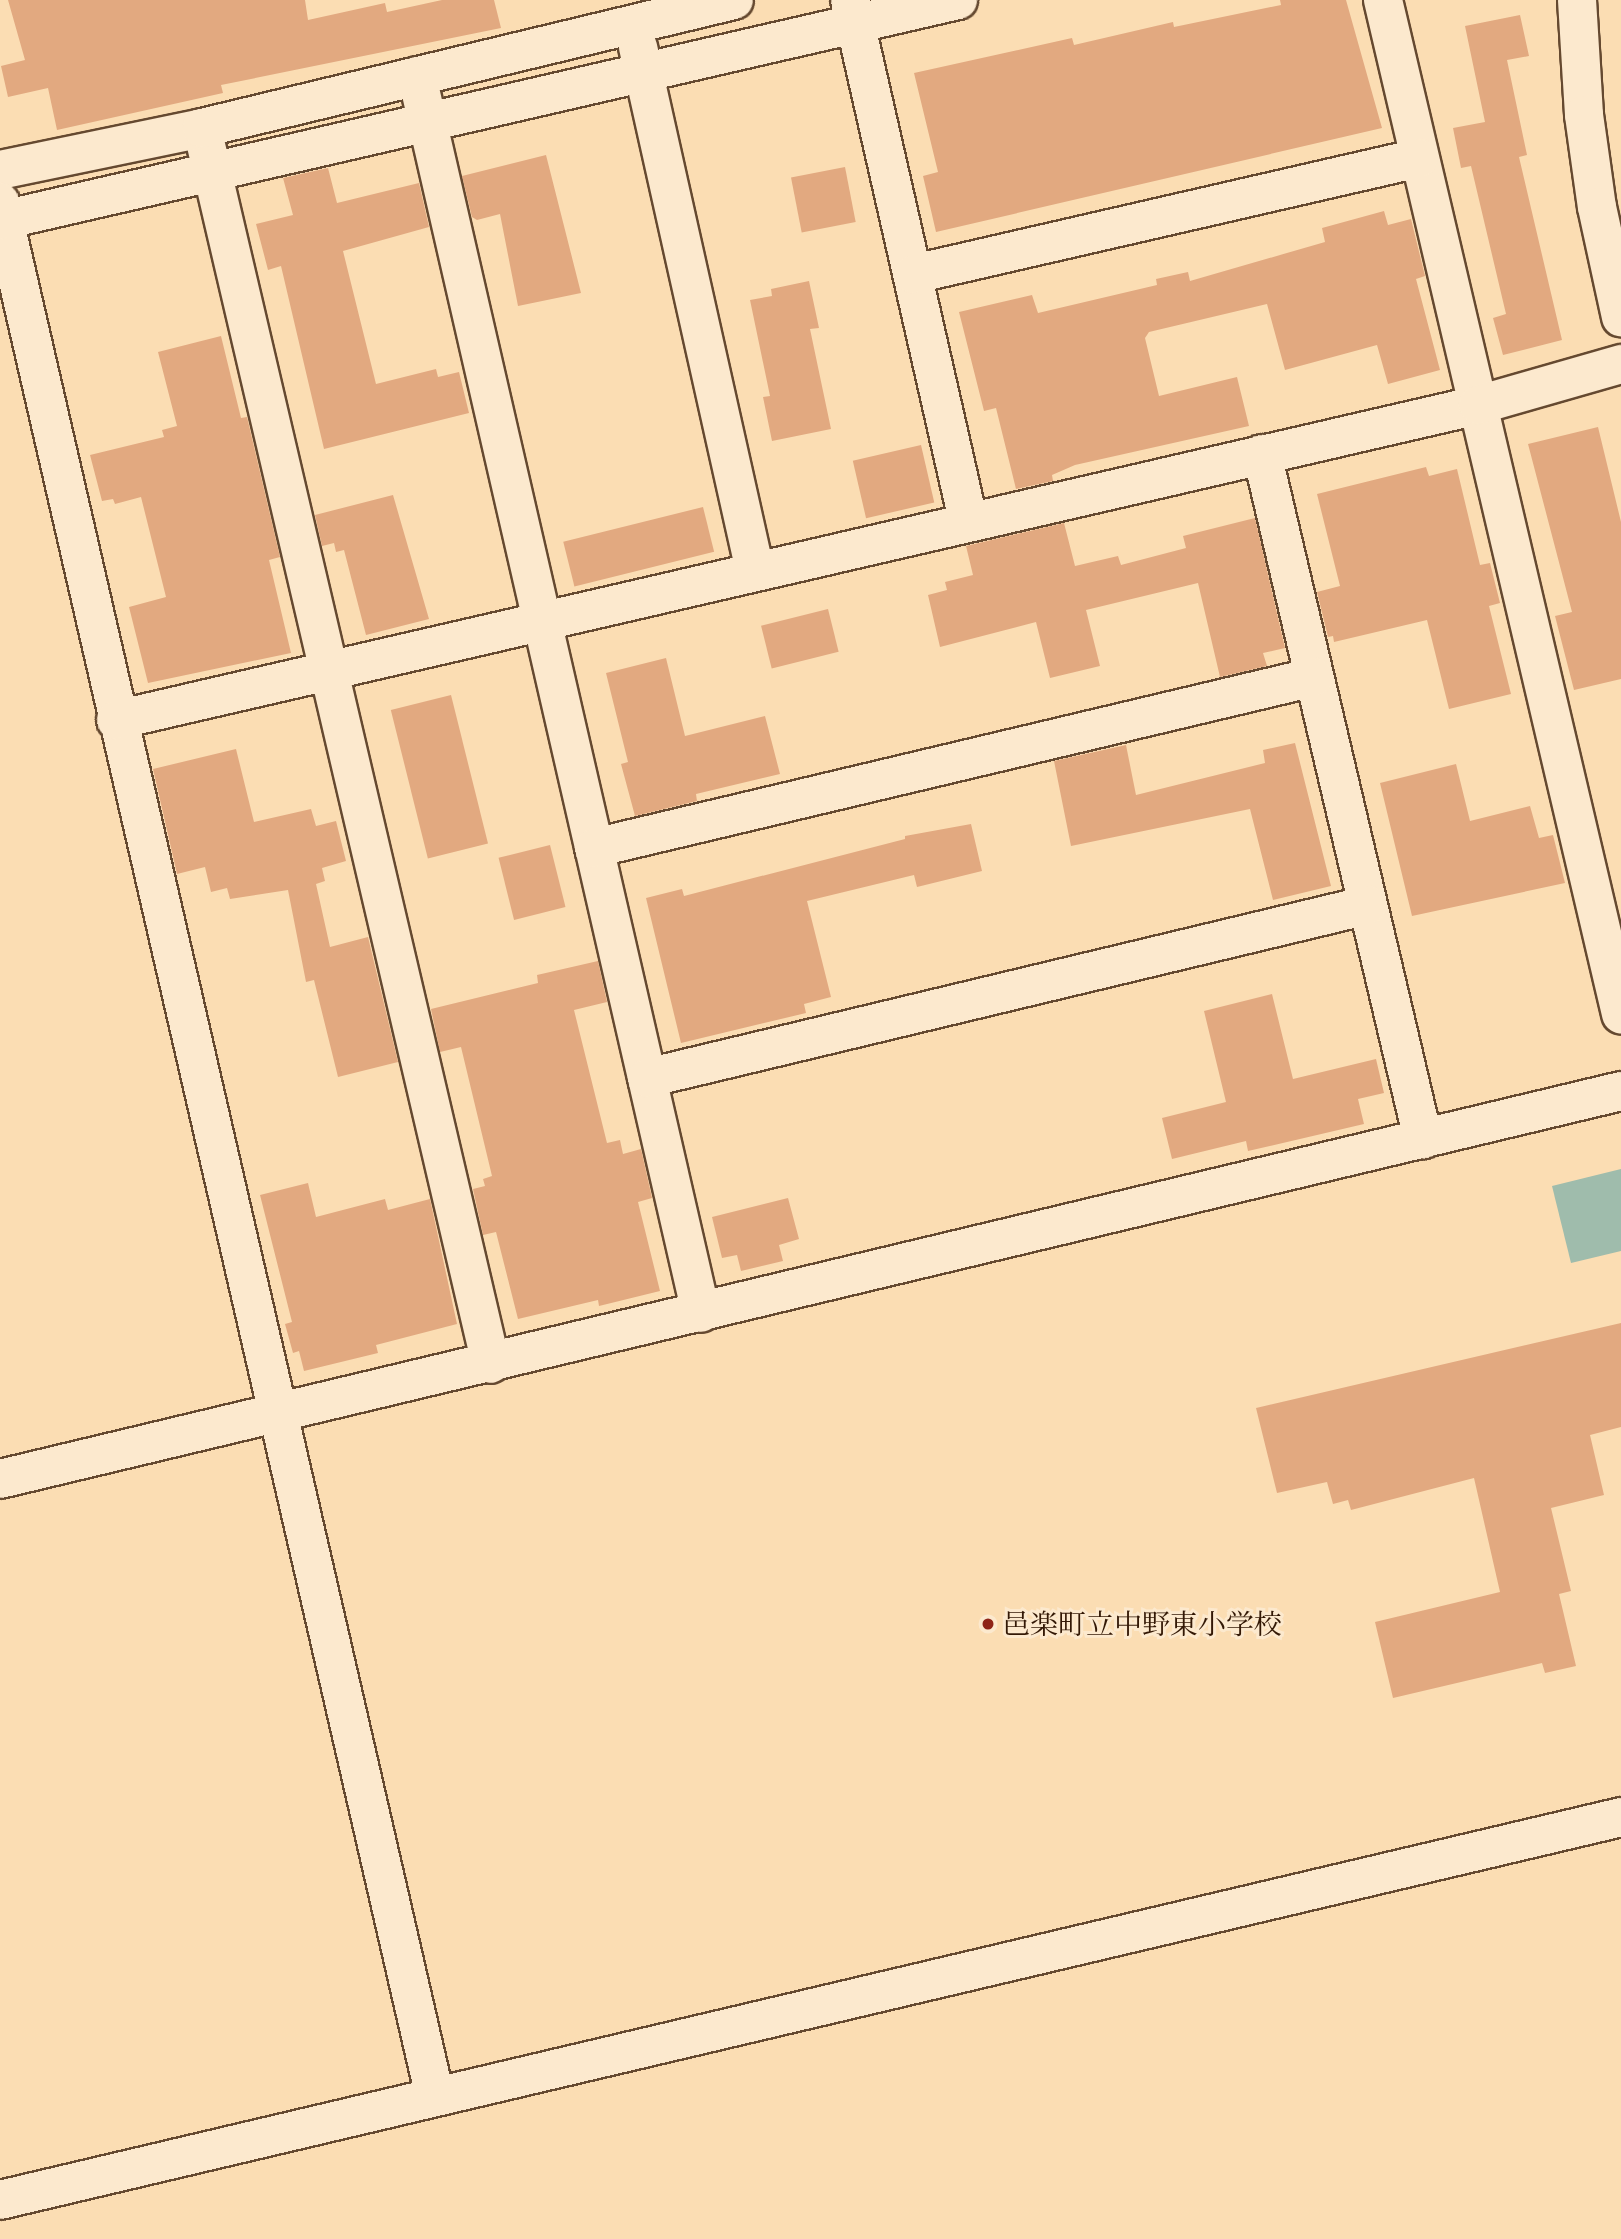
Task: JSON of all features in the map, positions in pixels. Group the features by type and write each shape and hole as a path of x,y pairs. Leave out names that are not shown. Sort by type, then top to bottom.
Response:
{"street":[{"path":"0,170 202,128 416,76 630,12 734,0"},
{"path":"435,2097 116,720 2,211 213,172 645,72 853,12 958,0"},
{"path":"1383,0 1621,1014"},
{"path":"1577,0 1584,115 1621,317"},
{"path":"630,12 755,570"},
{"path":"853,12 968,520"},
{"path":"416,76 701,1313"},
{"path":"202,128 491,1364"},
{"path":"914,274 1419,158"},
{"path":"116,720 968,520 1478,405 1621,364"},
{"path":"1262,454 1423,1139"},
{"path":"594,848 1314,677"},
{"path":"647,1078 1368,905"},
{"path":"0,1479 279,1415 1621,1091"},
{"path":"0,2200 1621,1817"}],"shaded area":[{"path":"1621,1169 1621,1251 1571,1263 1552,1186"}],"building":[{"path":"8,0 305,0 308,20 385,3 387,12 442,0 494,0 501,28 221,85 223,93 57,130 48,88 8,97 1,66 25,60"},
{"path":"1280,0 1346,0 1382,128 936,232 923,176 938,172 914,73 1072,38 1074,45 1173,22 1174,27 1281,5"},
{"path":"1520,15 1529,56 1507,60 1527,155 1519,157 1562,340 1503,355 1493,318 1506,314 1471,166 1461,168 1453,128 1485,122 1465,26"},
{"path":"546,155 581,293 518,306 500,214 477,220 472,217 462,176"},
{"path":"845,167 856,222 802,232 791,177"},
{"path":"328,168 337,203 419,183 429,227 343,251 376,384 436,369 438,377 459,372 469,413 324,449 281,266 268,270 256,224 293,215 283,178"},
{"path":"1384,211 1388,225 1411,219 1425,276 1416,279 1440,370 1388,384 1377,345 1285,370 1267,304 1149,332 1145,338 1159,396 1237,377 1249,426 1075,465 1052,475 1053,481 1016,489 996,408 984,411 959,312 1032,295 1038,313 1157,285 1156,279 1188,272 1190,281 1325,242 1322,228"},
{"path":"809,281 819,328 810,329 831,429 772,441 763,397 770,396 750,300 772,296 771,289"},
{"path":"221,336 241,418 247,417 280,557 269,560 291,653 148,683 129,607 166,597 141,497 115,504 113,499 102,501 90,455 164,437 162,430 177,426 158,352"},
{"path":"1598,427 1621,522 1621,679 1574,690 1555,616 1572,612 1528,444"},
{"path":"921,445 934,502 866,518 853,461"},
{"path":"1426,467 1429,476 1457,469 1480,565 1490,563 1500,603 1489,606 1511,694 1449,709 1427,620 1334,642 1333,636 1328,637 1317,592 1340,586 1317,494"},
{"path":"393,495 429,619 366,635 344,550 336,552 334,543 322,546 315,515"},
{"path":"703,507 714,552 574,586 563,542"},
{"path":"1255,518 1285,648 1263,653 1267,666 1220,677 1198,583 1086,610 1100,666 1050,678 1036,622 940,647 928,595 947,590 945,582 973,575 966,546 1064,523 1075,566 1118,556 1121,565 1186,548 1183,536"},
{"path":"828,609 839,652 772,668 761,626"},
{"path":"666,658 685,736 765,716 780,774 696,794 697,801 635,816 621,764 628,762 606,673"},
{"path":"451,695 488,843 428,858 391,710"},
{"path":"1295,743 1331,886 1273,900 1250,809 1071,846 1054,761 1126,745 1136,795 1265,763 1263,750"},
{"path":"236,749 254,822 311,809 316,826 336,821 346,861 322,868 325,881 316,884 330,947 368,937 398,1062 338,1077 314,980 306,982 288,890 230,899 227,888 211,892 205,867 177,874 153,769"},
{"path":"1456,764 1470,821 1530,806 1539,838 1553,835 1565,883 1412,916 1380,783"},
{"path":"971,824 982,871 917,887 914,875 807,901 831,997 804,1004 806,1013 681,1043 646,898 682,889 684,896 905,839 905,836"},
{"path":"550,845 565,907 514,920 499,858"},
{"path":"598,961 607,1002 574,1010 607,1143 620,1140 623,1154 641,1149 652,1198 638,1202 660,1291 599,1306 598,1300 518,1319 496,1232 483,1235 473,1189 485,1186 483,1179 492,1176 461,1047 440,1052 431,1009 538,983 537,975"},
{"path":"1272,994 1293,1079 1376,1059 1384,1093 1358,1099 1364,1124 1248,1151 1246,1141 1172,1159 1162,1118 1226,1102 1204,1011"},
{"path":"308,1183 316,1217 385,1199 388,1210 430,1199 457,1324 376,1345 378,1353 304,1371 299,1351 293,1353 285,1324 292,1322 260,1195"},
{"path":"788,1198 799,1239 779,1245 783,1261 741,1271 737,1255 722,1258 712,1217"},
{"path":"1621,1323 1621,1427 1590,1435 1604,1495 1551,1508 1571,1591 1559,1594 1576,1666 1545,1673 1542,1663 1393,1698 1375,1622 1500,1592 1474,1478 1351,1510 1348,1500 1333,1504 1327,1482 1277,1493 1256,1408"}],"place":[{"name":"邑楽町立中野東小学校","path":"988,1624"}]}
